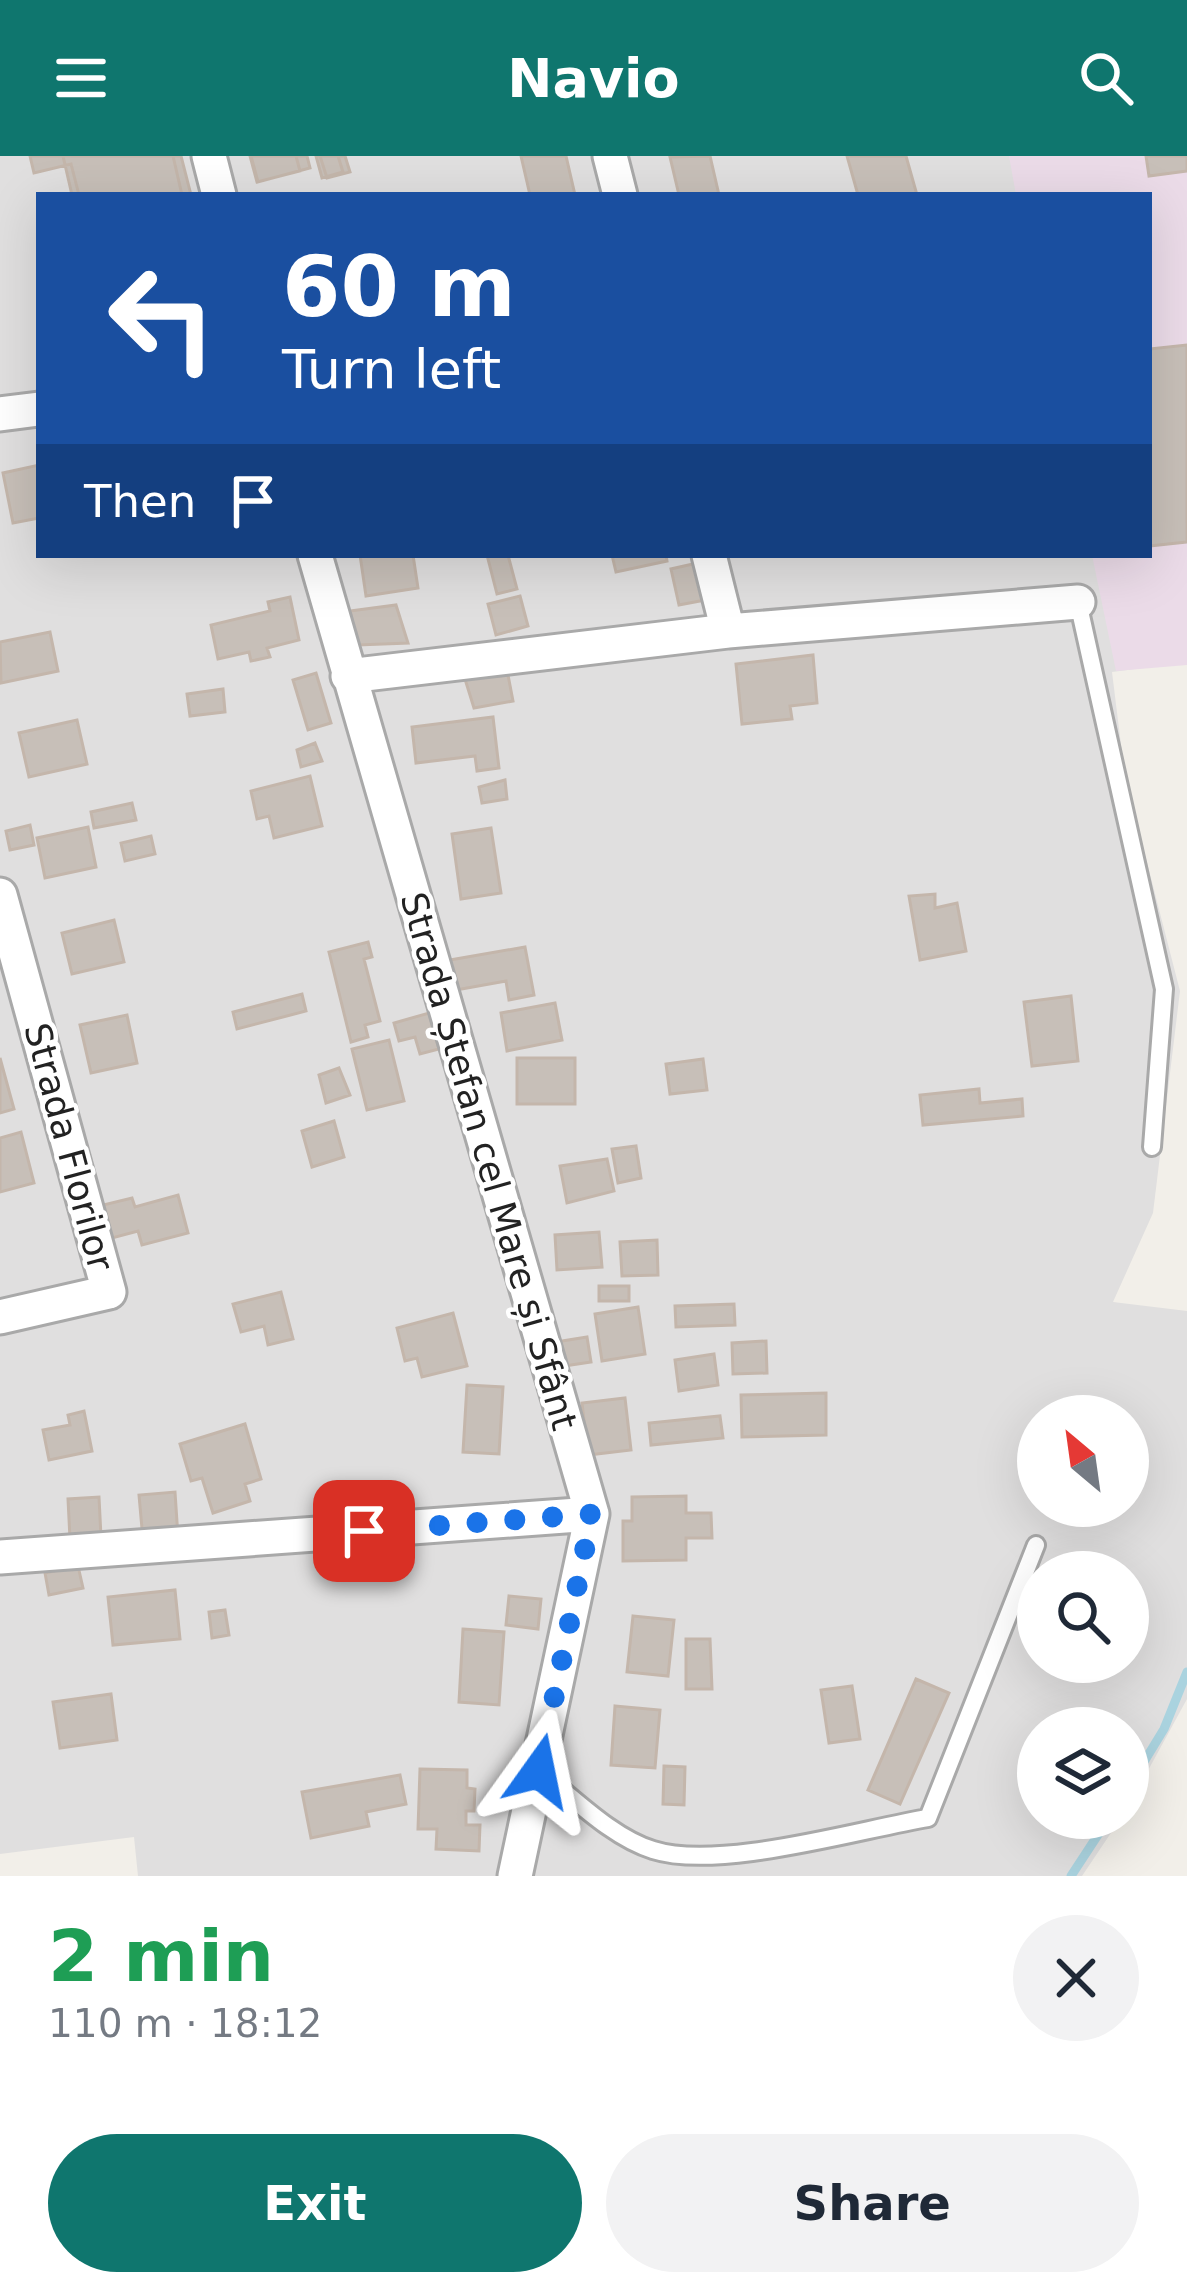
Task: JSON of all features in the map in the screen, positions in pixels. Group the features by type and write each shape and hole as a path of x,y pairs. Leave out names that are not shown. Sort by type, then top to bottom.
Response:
{"street":[{"path":"208,156 218,192"},
{"path":"610,156 619,192"},
{"path":"0,414 36,409"},
{"name":"Strada Ștefan cel Mare și Sfânt","path":"316,558 592,1514 514,1876"},
{"path":"710,558 728,631"},
{"path":"348,676 728,631 1078,602"},
{"name":"Strada Florilor","path":"0,895 109,1292 0,1317"},
{"path":"0,1557 592,1514"}],"lane":[{"path":"1078,602 1164,989 1152,1147"},
{"path":"539,1771 625,1837 679,1856 721,1856 928,1817 1036,1545"}],"shaded area":[{"path":"0,156 1187,156 1187,662 1112,672 1125,777 1180,991 1153,1213 1113,1302 1187,1311 1187,1699 1149,1769 1149,1707 1017,1707 1017,1839 1107,1839 1082,1876 138,1876 134,1837 0,1854"},
{"path":"1009,156 1187,156 1187,665 1116,671 1093,558 1152,558 1152,192 1015,192"}],"building":[{"path":"30,156 181,156 190,192 78,192 71,164 34,173"},
{"path":"63,156 173,156 181,192 71,192"},
{"path":"250,156 296,156 300,171 257,182"},
{"path":"251,156 307,156 310,168 258,182"},
{"path":"316,156 338,156 343,172 322,178"},
{"path":"320,156 345,156 350,172 327,178"},
{"path":"521,156 566,156 574,192 529,192"},
{"path":"710,156 718,192 678,192 670,157"},
{"path":"847,156 906,156 916,192 857,192"},
{"path":"1146,156 1187,156 1187,171 1149,176"},
{"path":"1187,345 1187,542 1152,546 1152,349"},
{"path":"36,466 36,519 13,523 3,473"},
{"path":"360,558 413,558 418,588 366,596"},
{"path":"488,558 509,558 517,589 497,594"},
{"path":"613,558 666,558 667,561 616,572"},
{"path":"697,563 705,600 679,605 671,569"},
{"path":"520,596 528,626 496,635 488,604"},
{"path":"290,597 299,640 267,648 270,657 251,661 249,652 218,659 211,625 270,611 268,602"},
{"path":"396,605 408,643 358,645 350,611"},
{"path":"50,632 58,671 1,683 0,642"},
{"path":"813,655 817,703 790,706 792,719 742,724 736,664"},
{"path":"316,673 331,723 308,730 293,680"},
{"path":"508,675 513,701 474,708 465,679"},
{"path":"223,689 225,712 190,716 187,694"},
{"path":"493,717 499,768 477,771 475,756 416,763 412,727"},
{"path":"77,720 87,764 29,777 19,733"},
{"path":"315,743 322,761 301,767 297,750"},
{"path":"310,776 322,826 274,838 269,816 257,819 251,791"},
{"path":"505,780 507,799 482,803 479,787"},
{"path":"132,803 136,820 94,828 91,812"},
{"path":"30,825 34,845 10,850 6,831"},
{"path":"88,827 96,867 45,878 37,838"},
{"path":"491,828 501,893 461,899 452,834"},
{"path":"151,836 155,854 125,861 121,843"},
{"path":"935,894 935,908 957,903 966,951 920,960 909,896"},
{"path":"114,920 124,962 72,974 62,933"},
{"path":"368,942 372,957 364,959 380,1021 365,1025 368,1037 351,1042 329,952"},
{"path":"525,947 534,995 509,1000 506,981 456,990 450,960"},
{"path":"302,994 306,1011 237,1029 233,1012"},
{"path":"1071,996 1078,1061 1032,1066 1024,1002"},
{"path":"555,1003 562,1040 507,1051 501,1013"},
{"path":"429,1013 439,1049 420,1054 415,1037 399,1041 394,1023"},
{"path":"127,1015 137,1063 91,1073 80,1025"},
{"path":"389,1040 404,1101 367,1110 352,1049"},
{"path":"0,1058 14,1109 0,1113"},
{"path":"517,1058 575,1058 575,1104 517,1104"},
{"path":"703,1059 707,1090 670,1094 666,1064"},
{"path":"339,1068 350,1095 326,1103 319,1075"},
{"path":"979,1089 980,1103 1022,1099 1023,1116 923,1125 920,1095"},
{"path":"334,1121 344,1157 312,1167 302,1131"},
{"path":"21,1132 34,1183 0,1192 0,1138"},
{"path":"636,1146 641,1178 618,1183 612,1149"},
{"path":"607,1159 614,1191 567,1203 560,1166"},
{"path":"178,1195 188,1233 142,1245 138,1231 112,1238 103,1205 132,1198 135,1207"},
{"path":"599,1232 602,1267 557,1270 555,1235"},
{"path":"657,1240 658,1275 622,1276 620,1242"},
{"path":"599,1286 629,1286 629,1301 599,1301"},
{"path":"281,1292 293,1339 268,1345 264,1326 241,1332 233,1304"},
{"path":"734,1304 735,1325 676,1327 675,1306"},
{"path":"638,1307 645,1354 602,1361 595,1314"},
{"path":"453,1313 467,1366 422,1377 417,1358 405,1361 397,1328"},
{"path":"587,1337 591,1362 564,1366 556,1342"},
{"path":"766,1341 767,1373 733,1374 732,1343"},
{"path":"714,1354 718,1385 679,1391 675,1360"},
{"path":"467,1385 503,1387 499,1454 463,1452"},
{"path":"826,1393 826,1435 742,1437 741,1395"},
{"path":"625,1398 631,1450 588,1455 582,1403"},
{"path":"84,1411 92,1451 49,1460 43,1430 70,1425 68,1415"},
{"path":"720,1416 723,1438 651,1445 649,1423"},
{"path":"245,1424 261,1479 245,1484 250,1501 213,1513 202,1478 191,1481 180,1444"},
{"path":"175,1492 178,1537 143,1540 139,1495"},
{"path":"686,1496 686,1513 711,1513 712,1538 686,1538 686,1560 623,1561 623,1521 632,1521 632,1497"},
{"path":"99,1497 101,1537 70,1539 68,1499"},
{"path":"78,1566 83,1588 49,1595 45,1573"},
{"path":"175,1590 180,1639 113,1645 108,1597"},
{"path":"509,1596 541,1599 538,1629 506,1625"},
{"path":"225,1610 229,1635 212,1638 209,1612"},
{"path":"633,1616 674,1620 668,1676 627,1672"},
{"path":"463,1629 504,1632 499,1705 459,1702"},
{"path":"686,1639 710,1639 712,1689 686,1689"},
{"path":"916,1679 949,1693 900,1804 868,1790"},
{"path":"852,1686 860,1739 829,1743 821,1690"},
{"path":"111,1694 117,1740 60,1748 53,1702"},
{"path":"615,1706 660,1710 655,1768 611,1765"},
{"path":"664,1766 685,1767 684,1805 663,1804"},
{"path":"420,1769 467,1770 467,1788 475,1789 474,1811 466,1811 466,1825 480,1825 479,1851 436,1849 437,1829 418,1829"},
{"path":"400,1775 406,1804 366,1812 369,1826 311,1838 302,1792"}],"waterway":[{"path":"1149,1754 1187,1672"},
{"path":"1071,1876 1095,1839"}],"route":[{"path":"364,1531 592,1514 539,1771"}]}
